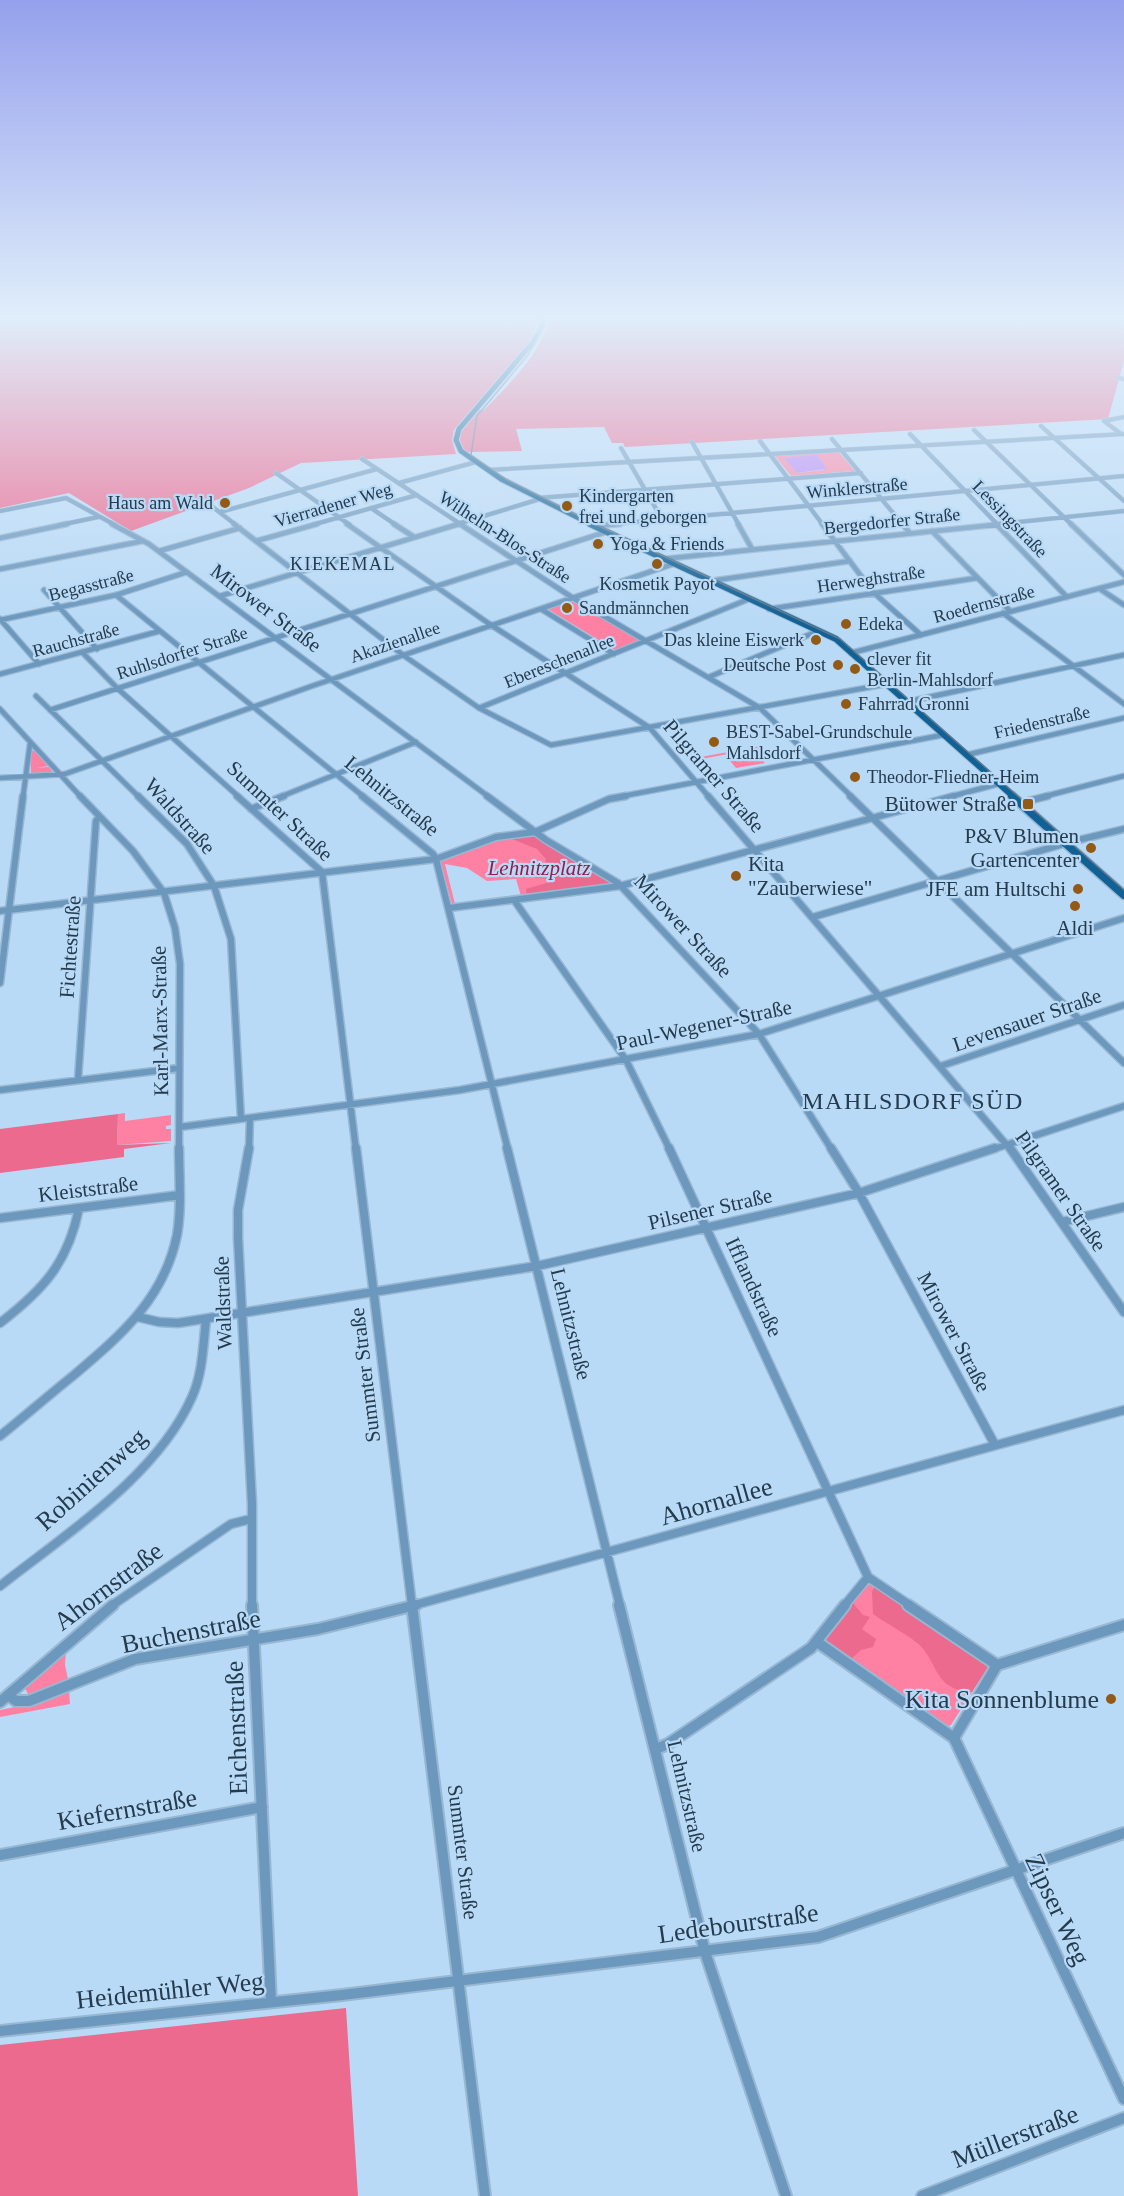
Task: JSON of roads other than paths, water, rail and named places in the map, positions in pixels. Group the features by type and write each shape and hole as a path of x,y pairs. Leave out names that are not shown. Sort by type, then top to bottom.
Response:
{"main road":[{"path":"470,416 459,429 456,440 461,451 488,470 606,532 836,639 1124,895"}],"street":[{"path":"1123,435 1104,421 1124,417"},
{"path":"1041,426 1124,501"},
{"path":"974,430 1124,575"},
{"name":"Lessingstraße","path":"910,434 1067,597"},
{"path":"488,470 1123,435"},
{"path":"832,439 910,533"},
{"path":"760,441 873,592 921,634"},
{"path":"692,442 752,549"},
{"path":"621,448 662,519"},
{"name":"Wilhelm-Blos-Straße","path":"362,459 573,598 760,708 1124,1063"},
{"path":"399,483 476,462"},
{"path":"220,512 377,469"},
{"name":"Pilgramer Straße","path":"276,473 434,587 650,728 1007,1144 1124,1312"},
{"path":"220,596 539,498 861,473"},
{"name":"Winklerstraße","path":"594,526 1124,476"},
{"name":"Vierradener Weg","path":"256,541 417,495"},
{"name":"Mirower Straße","path":"0,511 66,498 143,541 535,832 620,886 759,1034 859,1192 995,1445"},
{"path":"205,501 403,655 479,708 551,744 887,684"},
{"path":"371,508 414,537"},
{"name":"Bergedorfer Straße","path":"663,559 1124,511"},
{"path":"0,538 98,517"},
{"path":"159,551 240,528"},
{"path":"932,531 1010,611"},
{"name":"Ruhlsdorfer Straße","path":"50,710 606,532"},
{"path":"0,569 143,541"},
{"path":"710,581 850,561"},
{"name":"Akazienallee","path":"0,778 59,775 331,679 673,564"},
{"name":"Begasstraße","path":"0,620 116,595 187,572"},
{"name":"Herweghstraße","path":"769,609 977,578"},
{"name":"Roedernstraße","path":"851,653 1124,582"},
{"path":"1100,589 1124,605"},
{"path":"44,590 97,648"},
{"name":"Lehnitzstraße","path":"116,595 433,854 436,859 705,1952 786,2196"},
{"name":"Ebereschenallee","path":"479,708 749,599"},
{"path":"541,609 614,654"},
{"path":"1003,613 1124,704"},
{"path":"0,620 39,664"},
{"name":"Rauchstraße","path":"0,674 160,631"},
{"path":"709,677 818,631"},
{"name":"Summter Straße","path":"82,652 117,688 322,872 485,2196"},
{"path":"906,702 1124,655"},
{"name":"Waldstraße","path":"36,696 186,844 214,886 226,918 232,946 241,1119"},
{"name":"Karl-Marx-Straße","path":"0,709 59,775 133,851 164,893 175,928 180,964 180,1195 175,1246 162,1279 138,1317 104,1351 0,1436"},
{"name":"Friedenstraße","path":"966,755 1124,718"},
{"path":"0,911 436,859 496,837 535,832 609,799 943,735"},
{"path":"251,808 416,742"},
{"path":"0,983 30,744"},
{"path":"1020,803 1124,776"},
{"path":"449,908 620,886 998,784"},
{"name":"Fichtestraße","path":"78,1080 96,821 99,817"},
{"path":"813,917 1124,829"},
{"name":"Ifflandstraße","path":"514,900 626,1060 868,1577"},
{"name":"Paul-Wegener-Straße","path":"180,1126 351,1105 491,1084 759,1034 1124,918"},
{"name":"Levensauer Straße","path":"941,1066 1124,1005"},
{"path":"0,1090 179,1068"},
{"name":"Pilsener Straße","path":"138,1317 168,1323 206,1320 537,1266 859,1192 1124,1106"},
{"name":"Waldstraße","path":"250,1118 249,1154 238,1210 250,1452"},
{"name":"Kleiststraße","path":"0,1218 180,1195"},
{"path":"1062,1222 1124,1207"},
{"path":"0,1323 45,1284 61,1263 76,1231 79,1208"},
{"name":"Robinienweg","path":"0,1586 135,1474 171,1433 186,1410 198,1378 206,1320"},
{"name":"Ahornallee","path":"318,1629 412,1606 1124,1410"},
{"name":"Eichenstraße","path":"250,1452 255,1640 271,2002"},
{"name":"Ahornstraße","path":"0,1702 105,1610 231,1524 251,1519"},
{"path":"656,1749 668,1744 735,1700 817,1642 827,1626 868,1577 997,1665"},
{"path":"817,1642 954,1738 997,1665 1124,1625"},
{"name":"Buchenstraße","path":"8,1695 15,1701 29,1701 135,1659 318,1629"},
{"name":"Zipser Weg","path":"954,1738 1124,2099"},
{"name":"Kiefernstraße","path":"0,1855 262,1807"},
{"name":"Ledebourstraße","path":"345,1994 818,1937 1124,1833"},
{"name":"Heidemühler Weg","path":"0,2031 345,1994"},
{"name":"Müllerstraße","path":"922,2196 1124,2118"}],"tram line":[{"path":"477,416 471,455 506,479 597,525 840,639 1124,890"}],"place":[{"name":"Haus am Wald","path":"225,503"},
{"name":"Kindergarten frei und geborgen","path":"567,506"},
{"name":"Yoga & Friends","path":"598,544"},
{"name":"Kosmetik Payot","path":"657,564"},
{"name":"Sandmännchen","path":"567,608"},
{"name":"Edeka","path":"846,624"},
{"name":"Das kleine Eiswerk","path":"816,640"},
{"name":"Deutsche Post","path":"838,665"},
{"name":"clever fit Berlin-Mahlsdorf","path":"855,669"},
{"name":"Fahrrad Gronni","path":"846,704"},
{"name":"BEST-Sabel-Grundschule Mahlsdorf","path":"714,742"},
{"name":"Theodor-Fliedner-Heim","path":"855,777"},
{"name":"Bütower Straße","path":"1028,804"},
{"name":"P&V Blumen Gartencenter","path":"1091,848"},
{"name":"Kita \"Zauberwiese\"","path":"736,876"},
{"name":"JFE am Hultschi","path":"1078,889"},
{"name":"Aldi","path":"1075,906"},
{"name":"Kita Sonnenblume","path":"1111,1699"}],"district":[{"name":"KIEKEMAL","path":"343,564"},
{"name":"MAHLSDORF SÜD","path":"913,1101"}],"park label":[{"name":"Lehnitzplatz","path":"539,868"}]}
